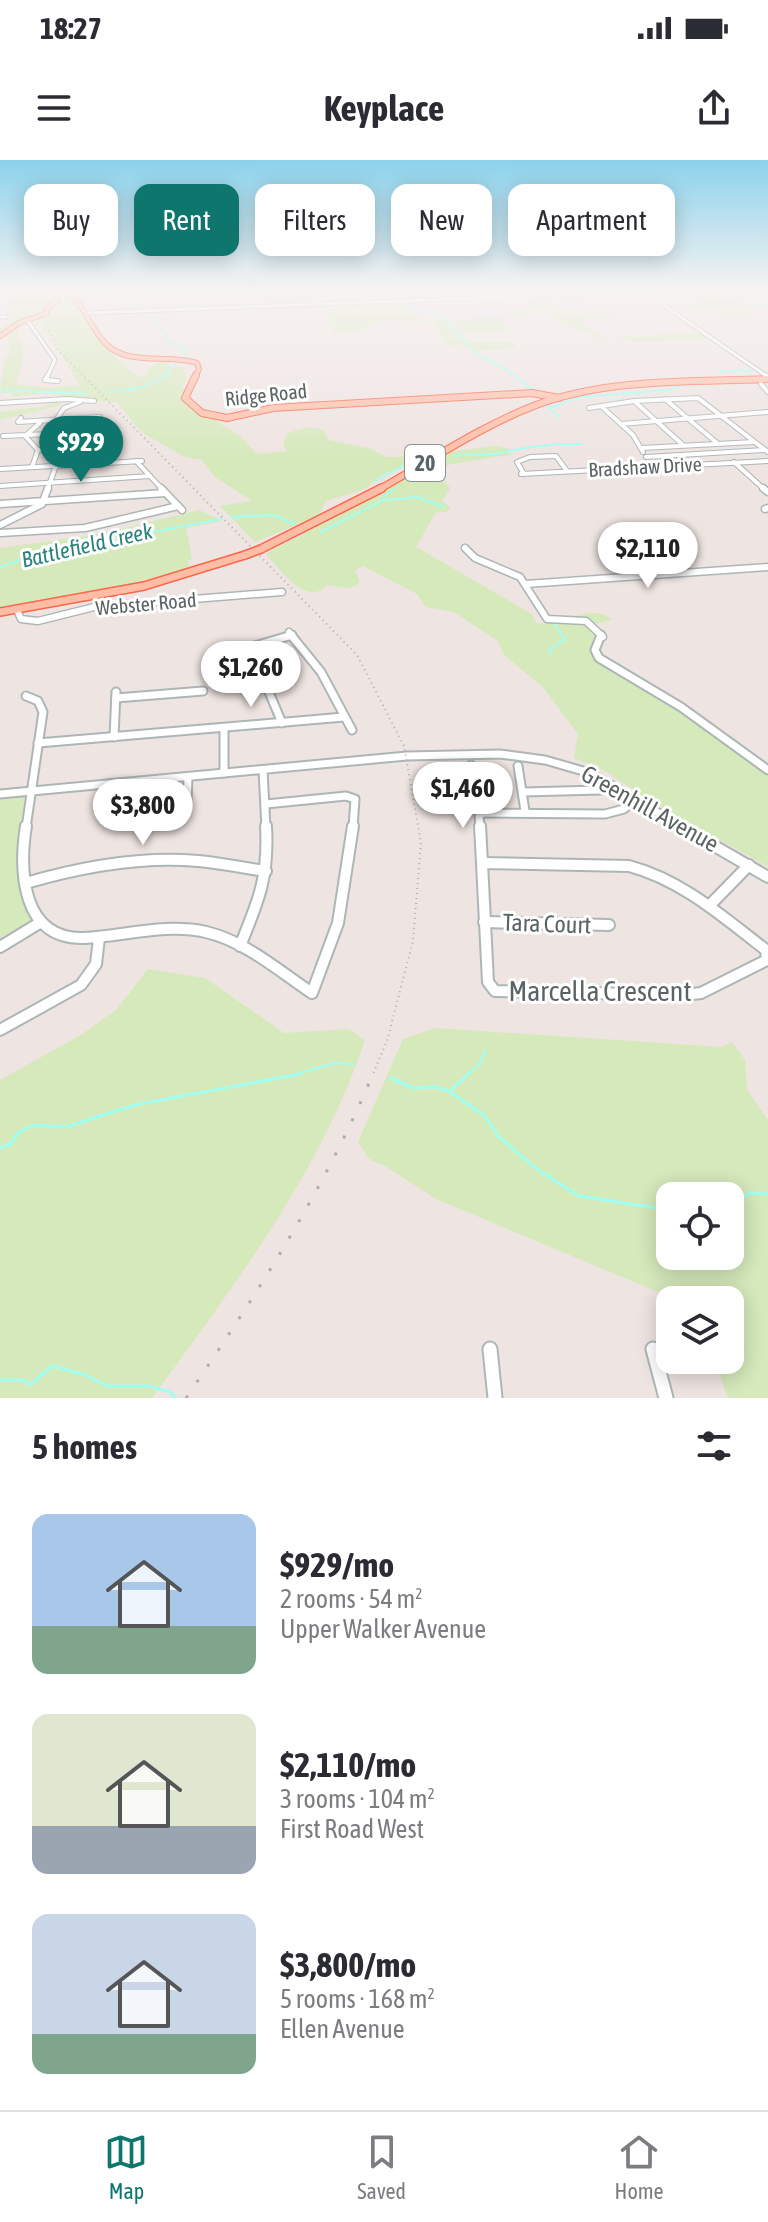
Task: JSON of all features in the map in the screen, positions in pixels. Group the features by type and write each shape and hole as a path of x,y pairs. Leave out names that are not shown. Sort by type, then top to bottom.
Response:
{"main road":[{"name":"Ridge Road","path":"111,347 116,352 183,358 197,363 199,369 186,399 200,411 219,417 273,408 532,393 559,398"},
{"name":"20","path":"0,612 144,586 261,549 333,515 508,417 559,398 622,387 768,378"}],"street":[{"path":"45,347 55,360 45,380 58,381"},
{"path":"723,347 768,378"},
{"path":"761,384 768,392"},
{"path":"589,408 634,401 698,398 767,451"},
{"path":"0,403 67,399 81,402"},
{"path":"665,399 717,443"},
{"path":"56,420 64,408 94,401"},
{"path":"634,401 683,445"},
{"path":"601,406 621,424 654,466"},
{"path":"755,407 768,411"},
{"path":"621,424 768,411"},
{"path":"21,418 18,422 100,417"},
{"path":"25,436 44,421"},
{"path":"3,436 97,432"},
{"path":"25,436 38,450"},
{"path":"642,448 755,442"},
{"path":"38,450 111,446"},
{"path":"32,467 38,450"},
{"path":"646,457 767,451"},
{"name":"Bradshaw Drive","path":"567,471 554,456 519,460 517,464 523,474 768,461"},
{"path":"0,469 139,461 180,508 85,528 0,533"},
{"path":"734,462 768,492"},
{"path":"0,525 34,510 44,501 56,466"},
{"path":"0,486 150,476"},
{"path":"0,504 165,493"},
{"path":"87,508 89,498"},
{"path":"465,548 468,554 511,571 526,584 547,619 580,618 598,629 603,637 595,650 599,658 688,712 768,770"},
{"path":"526,584 768,567"},
{"name":"Webster Road","path":"17,610 21,619 32,621 94,607 282,592"},
{"path":"282,723 269,692 241,650 291,634 321,672 352,730"},
{"path":"114,737 116,695 203,691"},
{"path":"26,696 38,701 43,712 22,849 26,883 31,910 41,922 69,936 99,938 152,929 187,928 213,934 240,946 312,993 321,977 341,911 350,870 355,799 346,796 266,804"},
{"path":"38,743 344,717"},
{"path":"224,728 224,773"},
{"name":"Greenhill Avenue","path":"0,794 469,752 516,754 566,764 590,773 768,877"},
{"path":"471,765 473,802 482,813"},
{"path":"518,766 525,811"},
{"path":"240,946 260,898 266,871 263,770"},
{"path":"187,804 188,777"},
{"path":"436,777 471,777"},
{"path":"107,813 111,784"},
{"path":"523,792 601,790"},
{"path":"482,813 605,814 624,809 635,799"},
{"path":"482,813 479,816 484,922"},
{"path":"26,883 74,871 170,860 266,871"},
{"name":"Marcella Crescent","path":"481,863 635,867 709,906 766,950 767,960 701,993 685,995 495,991 491,987 484,922"},
{"path":"709,906 749,865"},
{"path":"0,947 41,922"},
{"name":"Tara Court","path":"484,922 609,925"},
{"path":"0,1030 81,985 96,964 99,938"},
{"path":"490,1349 495,1398"},
{"path":"653,1349 666,1398"}],"green space":[{"path":"9,347 21,347 23,354 16,384 48,388 80,385 56,347 107,347 140,378 157,363 169,362 170,369 182,366 187,379 182,387 187,390 184,398 193,409 221,419 217,421 240,436 257,454 287,451 283,445 287,433 308,427 323,430 329,440 369,448 386,457 433,450 433,453 380,476 365,489 326,501 319,515 255,542 220,506 252,501 215,477 202,460 184,457 140,431 117,402 58,401 61,405 0,420 0,412 47,406 63,396 43,393 14,397 12,393 0,393 4,361 9,355"},
{"path":"465,347 517,348 470,351"},
{"path":"497,446 510,449 505,452 515,454 451,464 436,471 450,488 442,501 450,507 447,512 436,512 416,547 532,614 536,623 595,613 612,620 594,624 600,637 590,653 768,769 768,867 642,796 607,772 574,758 578,734 543,687 504,655 498,641 454,612 426,607 417,594 363,566 355,570 360,582 352,587 327,585 311,592 294,584 266,554 453,451"},
{"path":"199,510 222,521 186,528 192,560 188,560 189,568 107,591 0,610 0,548 101,534"},
{"path":"25,795 20,872 27,902 34,916 28,924 0,938 0,797"},
{"path":"148,969 205,978 284,1033 349,1029 365,1040 347,1089 300,1182 243,1271 152,1398 0,1398 0,1080 81,1035 117,1009"},
{"path":"435,1028 722,1047 732,1042 745,1060 747,1090 768,1120 768,1398 728,1398 719,1374 744,1374 744,1286 656,1286 656,1291 436,1199 369,1159 358,1142 403,1039"}],"waterway":[{"path":"180,347 186,350 184,358"},
{"path":"470,347 476,354 505,369 535,391"},
{"path":"109,392 140,388 169,375 170,368 179,362"},
{"path":"719,378 721,371 751,371"},
{"path":"550,408 580,397 668,390 682,385"},
{"path":"0,390 86,394"},
{"path":"550,408 559,417"},
{"name":"Battlefield Creek","path":"455,456 582,444"},
{"name":"Battlefield Creek","path":"376,481 406,464"},
{"name":"Battlefield Creek","path":"321,532 385,499 384,496 394,489"},
{"path":"388,500 417,497 444,507"},
{"name":"Battlefield Creek","path":"231,517 273,515 295,524"},
{"name":"Battlefield Creek","path":"0,567 36,554 59,550 76,552 131,536 222,519"},
{"path":"550,654 552,647 565,639 554,624"},
{"path":"466,1076 479,1064 486,1050"},
{"path":"291,1076 335,1063 354,1064"},
{"path":"291,1076 300,1074"},
{"path":"451,1090 468,1074"},
{"path":"0,1148 10,1144 19,1132 35,1125 66,1127 135,1105 291,1076"},
{"path":"390,1078 413,1088 437,1087 448,1091 484,1115 499,1137 538,1170 579,1196 656,1208"},
{"path":"744,1197 751,1193 768,1194"},
{"path":"0,1380 23,1380 30,1385 52,1366 85,1375 107,1386 149,1386 170,1392 176,1398"}],"railway":[{"path":"56,347 357,655 404,746 421,843 413,941 387,1041 372,1076"},
{"path":"186,1398 288,1240 333,1159 373,1074"}]}
